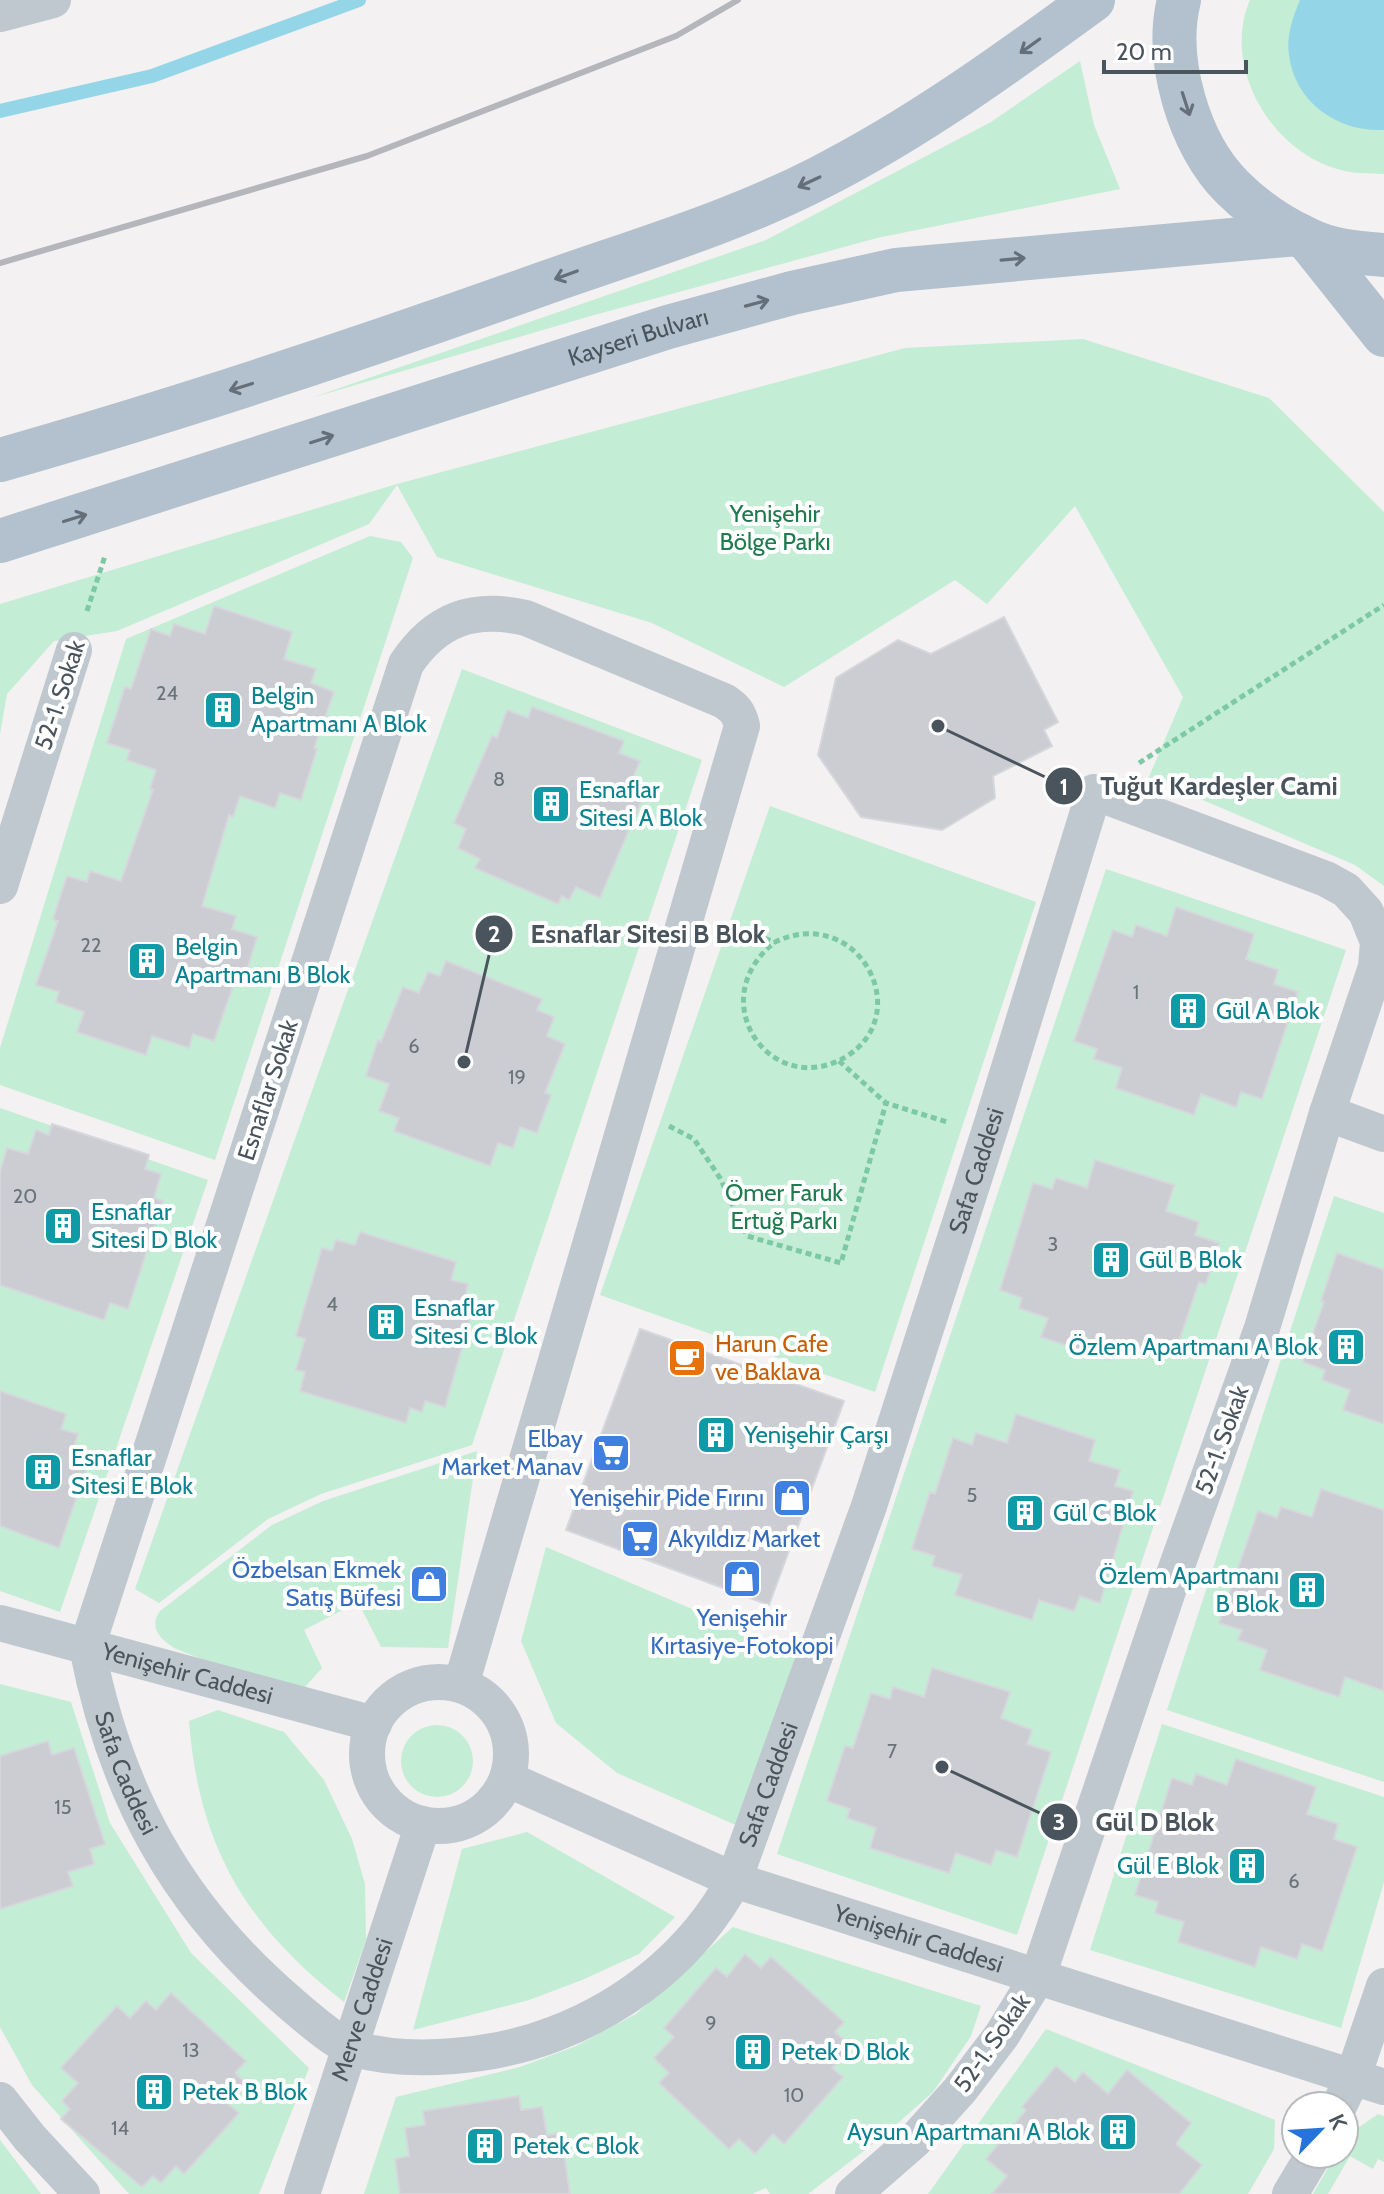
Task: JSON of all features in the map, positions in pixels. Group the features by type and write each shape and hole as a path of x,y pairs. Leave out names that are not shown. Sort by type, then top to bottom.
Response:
{"main road":[{"path":"0,460 344,354 750,210 895,137 972,88 1093,0"},
{"path":"1179,0 1175,54 1183,101 1202,146 1230,186 1267,218 1303,238 1349,252 1384,255"},
{"path":"1303,238 1384,335"},
{"name":"Kayseri Bulvarı","path":"0,541 668,327 822,286 896,270 1303,238"}],"street":[{"path":"0,14 53,0"},
{"name":"Esnaflar Sokak","path":"87,1647 406,664 428,636 463,617 483,613 504,613 526,618 734,707 740,717 740,735 688,912"},
{"name":"52-1. Sokak","path":"0,886 74,650"},
{"name":"52-1. Sokak","path":"853,2194 914,2141 960,2090 1002,2035 1038,1976 1164,1603 1262,1328 1327,1113 1376,967 1378,942 1366,912 1346,890 1326,879 1094,792"},
{"name":"Safa Caddesi","path":"87,1647 98,1702 114,1754 135,1804 160,1851 190,1896 263,1979 305,2016 350,2047 397,2055 444,2057 491,2052 537,2041 582,2023 623,2000 660,1972 694,1938 723,1901 734,1880 869,1506 1094,792"},
{"path":"461,1685 688,912"},
{"path":"1327,1113 1384,1134"},
{"name":"Yenişehir Caddesi","path":"0,1623 374,1724"},
{"path":"446,1682 461,1685 485,1699 504,1722 511,1750 507,1779 492,1804 467,1821 453,1825 423,1824 386,1803 372,1779 368,1751 374,1724 392,1700 417,1686 446,1682"},
{"name":"Yenişehir Caddesi","path":"507,1779 734,1880 1038,1976 1359,2090"},
{"name":"Merve Caddesi","path":"302,2194 423,1824"},
{"path":"1359,2090 1384,1986"},
{"path":"0,2100 82,2194"},
{"path":"1290,2194 1304,2170"}],"path":[{"name":"52-1. Sokak","path":"74,650 121,504"},
{"path":"1094,792 1384,605"},
{"path":"688,912 775,942"},
{"path":"817,933 845,943 866,963 876,990 874,1019 861,1045 839,1061 810,1067 782,1062 765,1050 750,1032 743,1003 746,979 755,961 775,942 788,936 817,933"},
{"path":"839,1061 886,1103 988,1135"},
{"path":"630,1107 694,1139 720,1178 747,1236 841,1263 886,1103"}],"green space":[{"path":"1250,0 1384,0 1384,174 1346,171 1316,161 1294,146 1274,126 1259,104 1248,79 1242,52 1243,26"},
{"path":"1080,61 1094,125 1120,189 877,238 587,317 311,398 766,240 991,122"},
{"name":"Yenişehir Bölge Parkı","path":"1083,339 1269,398 1384,512 1384,886 1355,865 1149,777 1183,697 1075,506 987,604 955,580 784,687 652,623 437,557 397,485 369,524 117,631 54,641 7,694 0,734 0,604 397,484 905,348"},
{"path":"370,536 401,542 413,558 215,1160 0,1085 0,1048 126,639"},
{"path":"462,669 702,760 472,1445 321,1494 268,1519 159,1603 135,1589"},
{"name":"Ömer Faruk Ertuğ Parkı","path":"770,806 1036,902 875,1392 600,1295"},
{"path":"1106,869 1346,950 1017,1935 777,1854"},
{"path":"0,1108 208,1180 60,1612 0,1591"},
{"path":"1334,1196 1384,1213 1384,1782 1167,1710"},
{"path":"477,1451 448,1648 381,1647 358,1602 304,1630 322,1668 296,1697 174,1648 158,1632 155,1623 160,1611 272,1525 323,1501"},
{"path":"546,1547 803,1656 738,1826 617,1773 556,1723 521,1641"},
{"path":"0,1684 71,1702 110,1823 191,1953 309,2068 259,2194 129,2194 32,2085 0,2027"},
{"path":"218,1710 284,1732 324,1780 352,1839 365,1884 366,1940 344,2002 279,1943 233,1880 216,1845 194,1766 189,1721"},
{"path":"1162,1724 1384,1797 1384,1882 1341,2028 1090,1950"},
{"path":"437,1725 457,1731 467,1741 473,1761 467,1781 457,1791 437,1797 417,1791 407,1781 401,1761 407,1741 417,1731"},
{"path":"527,1832 675,1917 639,1954 582,1980 529,2000 413,2030 462,1849"},
{"path":"733,1927 981,2006 971,2036 933,2092 882,2137 808,2194 770,2194 766,2188 752,2194 364,2194 396,2097 520,2067 576,2046 636,2014"},
{"path":"1046,2029 1275,2120 1274,2149 1248,2194 928,2194"},
{"path":"1378,2114 1384,2116 1384,2162 1378,2159 1373,2169 1360,2162 1360,2127"},
{"path":"0,2140 41,2194 0,2194"},
{"path":"1327,2170 1342,2170 1328,2194 1313,2194"}],"water":[{"path":"1300,0 1384,0 1384,130 1351,126 1335,120 1310,100 1300,87 1293,72 1288,41"}],"building":[{"path":"214,606 292,632 284,659 316,669 311,683 334,692 314,748 317,749 301,800 280,793 275,808 240,796 233,817 229,815 202,906 236,916 232,929 257,937 243,983 235,980 214,1041 193,1034 189,1048 152,1036 146,1055 77,1032 84,1012 56,1002 59,992 36,985 58,921 53,919 67,876 87,882 90,871 121,881 153,790 150,789 156,770 127,760 130,750 107,743 125,687 131,689 151,629 170,636 174,624 205,634"},
{"path":"1004,617 1058,722 1044,730 1052,746 993,776 995,798 942,830 861,817 818,755 836,678 898,640 931,654"},
{"name":"Esnaflar Sitesi A Blok","path":"532,707 624,741 619,753 640,761 628,789 644,795 600,898 576,887 569,900 562,896 558,904 475,868 480,859 458,848 466,829 454,823 492,736 497,738 507,710 528,718"},
{"name":"Gül A Blok","path":"1176,907 1254,934 1246,959 1278,970 1274,984 1298,992 1262,1099 1241,1092 1236,1107 1201,1094 1194,1115 1116,1088 1122,1068 1094,1059 1097,1049 1074,1041 1113,930 1132,937 1136,925 1167,936"},
{"path":"446,961 542,999 537,1010 554,1017 547,1036 565,1044 545,1093 551,1095 537,1133 520,1127 513,1148 498,1143 490,1166 394,1131 399,1118 379,1111 389,1084 366,1076 378,1040 381,1042 403,987 419,993 428,972 440,976"},
{"name":"Esnaflar Sitesi D Blok","path":"52,1124 149,1155 145,1169 161,1174 154,1198 163,1201 128,1309 110,1303 104,1320 0,1285 0,1172 7,1148 28,1154 36,1130 49,1135"},
{"name":"Gül B Blok","path":"1095,1160 1174,1185 1166,1211 1199,1222 1195,1235 1219,1243 1206,1284 1199,1282 1178,1344 1157,1338 1153,1352 1117,1340 1110,1360 1041,1337 1048,1318 1019,1308 1022,1298 1000,1290 1033,1183 1052,1189 1056,1178 1087,1188"},
{"name":"Esnaflar Sitesi C Blok","path":"360,1232 456,1262 451,1280 468,1284 462,1309 472,1312 445,1407 425,1401 422,1412 410,1408 406,1423 300,1391 305,1372 296,1370 305,1339 296,1336 322,1248 332,1251 336,1240 355,1245"},
{"name":"Özlem Apartmanı A Blok","path":"1337,1253 1384,1270 1384,1424 1343,1410 1350,1390 1322,1380 1325,1370 1303,1362"},
{"name":"Yenişehir Çarşı","path":"640,1329 844,1401 769,1605 566,1530"},
{"name":"Esnaflar Sitesi E Blok","path":"0,1391 66,1414 61,1429 78,1434 71,1455 89,1461 59,1548 0,1526"},
{"name":"Gül C Blok","path":"1016,1414 1095,1440 1089,1461 1120,1470 1115,1486 1133,1491 1100,1603 1080,1596 1074,1611 1039,1600 1032,1620 955,1595 962,1575 932,1566 935,1556 912,1549 930,1492 935,1494 953,1438 972,1445 976,1433 1007,1443"},
{"name":"Özlem Apartmanı B Blok","path":"1321,1489 1384,1510 1384,1691 1345,1677 1339,1697 1260,1670 1267,1650 1238,1640 1242,1630 1219,1623 1258,1511 1277,1518 1281,1507 1312,1517"},
{"path":"932,1668 1010,1692 1001,1718 1032,1730 1027,1744 1051,1752 1017,1857 996,1850 991,1865 956,1853 949,1873 870,1848 876,1828 847,1818 850,1809 827,1801 845,1746 853,1748 871,1693 890,1699 893,1687 924,1697"},
{"path":"48,1741 52,1755 74,1748 105,1844 90,1849 94,1864 68,1872 73,1886 0,1909 0,1756"},
{"name":"Gül E Blok","path":"1236,1759 1316,1787 1307,1814 1338,1824 1334,1839 1357,1847 1322,1951 1302,1944 1297,1959 1261,1947 1255,1967 1178,1942 1184,1922 1155,1913 1158,1902 1135,1895 1172,1778 1192,1785 1196,1774 1227,1785"},
{"name":"Petek D Blok","path":"745,1954 761,1968 771,1957 844,2022 835,2032 851,2046 832,2068 843,2077 784,2144 773,2134 755,2154 739,2139 729,2149 659,2083 669,2073 654,2058 674,2037 664,2028 716,1968 727,1977"},
{"name":"Petek B Blok","path":"171,1993 246,2061 235,2073 247,2084 228,2104 239,2113 184,2174 176,2166 161,2183 153,2176 142,2187 61,2119 70,2109 62,2101 78,2083 61,2068 117,2006 130,2018 146,2001 156,2010"},
{"name":"Aysun Apartmanı A Blok","path":"1056,2066 1075,2082 1083,2072 1108,2094 1127,2070 1191,2123 1176,2144 1202,2165 1179,2194 992,2194 1007,2176 986,2159 1026,2110 1022,2107"},
{"name":"Petek C Blok","path":"519,2096 521,2110 542,2107 547,2135 561,2133 570,2194 400,2194 395,2159 409,2156 405,2128 425,2125 423,2111"}],"waterway":[{"path":"0,111 152,76 359,0"}],"railway":[{"path":"0,263 367,156 676,36 738,0"}],"place":[{"name":"Belgin Apartmanı A Blok","path":"223,710"},
{"name":"Tuğut Kardeşler Cami","path":"938,726"},
{"name":"Esnaflar Sitesi A Blok","path":"551,804"},
{"name":"Belgin Apartmanı B Blok","path":"147,961"},
{"name":"Gül A Blok","path":"1188,1011"},
{"name":"Esnaflar Sitesi B Blok","path":"464,1062"},
{"name":"Esnaflar Sitesi D Blok","path":"63,1226"},
{"name":"Gül B Blok","path":"1111,1260"},
{"name":"Esnaflar Sitesi C Blok","path":"386,1322"},
{"name":"Özlem Apartmanı A Blok","path":"1346,1347"},
{"name":"Harun Cafe ve Baklava","path":"687,1358"},
{"name":"Yenişehir Çarşı","path":"716,1435"},
{"name":"Elbay Market Manav","path":"611,1453"},
{"name":"Esnaflar Sitesi E Blok","path":"43,1472"},
{"name":"Yenişehir Pide Fırını","path":"792,1498"},
{"name":"Gül C Blok","path":"1025,1513"},
{"name":"Akyıldız Market","path":"640,1539"},
{"name":"Yenişehir Kırtasiye-Fotokopi","path":"742,1579"},
{"name":"Özbelsan Ekmek Satış Büfesi","path":"429,1584"},
{"name":"Özlem Apartmanı B Blok","path":"1307,1590"},
{"name":"Gül D Blok","path":"942,1767"},
{"name":"Gül E Blok","path":"1247,1866"},
{"name":"Petek D Blok","path":"753,2052"},
{"name":"Petek B Blok","path":"154,2092"},
{"name":"Aysun Apartmanı A Blok","path":"1118,2132"},
{"name":"Petek C Blok","path":"485,2146"}]}
